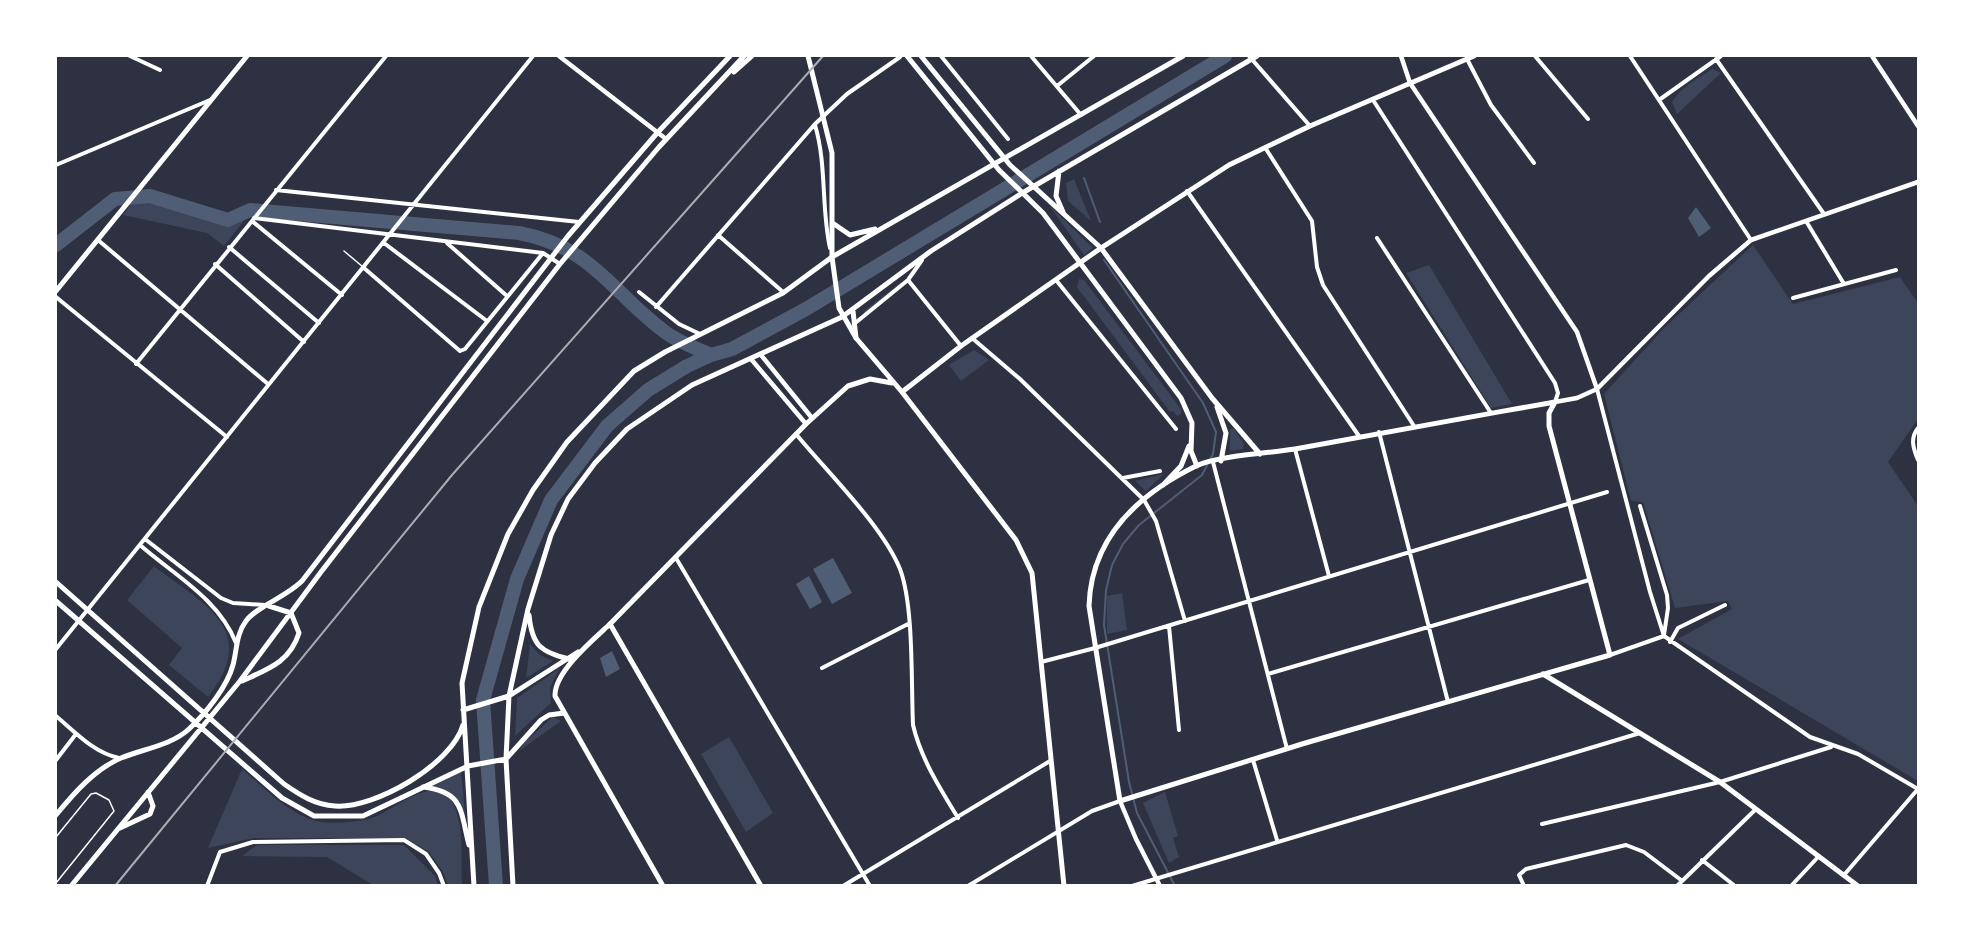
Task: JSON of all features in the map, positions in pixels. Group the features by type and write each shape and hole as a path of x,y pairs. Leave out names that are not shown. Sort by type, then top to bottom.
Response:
{"main road":[{"path":"56,291 247,56"},
{"path":"56,814 95,774 119,758 169,741 189,729 229,676 236,643 247,619 302,582 568,236 658,132 730,56"},
{"path":"71,885 240,681 560,264 666,139 744,56"},
{"path":"710,93 752,56"},
{"path":"808,56 829,134 834,224 832,258 842,317 856,338 902,392 1017,540 1028,559 1032,573 1064,885"},
{"path":"907,56 997,167 1043,213 1181,398 1188,412 1192,433 1192,458 1200,465"},
{"path":"921,56 1004,159 1101,248 1212,398 1260,454"},
{"path":"474,885 462,683 479,607 508,534 533,490 567,442 601,403 634,371 665,352 783,293 832,258 888,225 997,167 1004,159 1183,56"},
{"path":"902,392 972,338 1186,190 1229,165 1310,126 1473,56"},
{"path":"513,885 504,759 509,696 528,609 551,535 568,499 595,463 627,429 692,385 853,311 931,251 1031,185 1059,171 1253,57"},
{"path":"1059,171 1056,196 1063,212"},
{"path":"834,224 842,231 857,235 888,225"},
{"path":"853,311 856,338"},
{"path":"663,885 564,713 555,696 557,685 585,648 812,418 848,386 870,379 895,384"},
{"path":"1212,398 1224,422 1226,433 1221,461"},
{"path":"1555,402 1548,421 1610,655 1287,749 1123,801 1089,606 1090,585 1096,562 1111,533 1144,500 1200,465 1491,413 1555,402"},
{"path":"1158,491 1181,466 1192,433"},
{"path":"56,582 284,784 303,797 320,804 350,806 378,798 406,782 446,753 456,741 464,721"},
{"path":"56,601 282,798 314,816 363,816 378,811 468,766 504,759 542,720 549,715 564,713"},
{"path":"269,606 291,612"},
{"path":"528,609 532,639 544,652 569,659"},
{"path":"240,681 279,664 288,657 299,633 291,612"},
{"path":"610,624 761,885"},
{"path":"463,710 509,696 585,648"},
{"path":"1544,674 1720,782 1858,885"},
{"path":"422,787 443,790 458,804 472,858"},
{"path":"118,828 150,814 153,806 148,792"}],"street":[{"path":"130,56 160,70"},
{"path":"136,364 386,56"},
{"path":"56,648 533,56"},
{"path":"559,56 666,139"},
{"path":"941,56 1008,139"},
{"path":"1031,56 1082,115"},
{"path":"1057,86 1094,56"},
{"path":"1401,56 1410,83 1576,332 1588,357 1650,592 1664,636 1810,737 1866,758 1918,789 1844,875"},
{"path":"1535,56 1588,118"},
{"path":"1630,56 1751,240"},
{"path":"1659,100 1721,56"},
{"path":"1872,56 1918,126"},
{"path":"656,307 815,124 847,94 900,57"},
{"path":"1253,57 1310,126"},
{"path":"1467,59 1491,105 1534,163"},
{"path":"1716,59 1824,214"},
{"path":"56,165 212,99"},
{"path":"1373,100 1555,384 1558,393 1555,402 1577,398 1597,389 1709,276 1751,240 1918,182"},
{"path":"815,124 820,142 824,211 832,258"},
{"path":"1266,149 1312,221 1317,267 1323,285 1414,426"},
{"path":"276,190 580,222"},
{"path":"1186,190 1359,436"},
{"path":"253,219 543,253 560,264"},
{"path":"253,219 342,295"},
{"path":"1806,220 1845,284"},
{"path":"718,236 783,293"},
{"path":"1377,238 1491,413"},
{"path":"98,240 268,384"},
{"path":"445,242 507,296"},
{"path":"384,243 488,321"},
{"path":"229,247 319,323"},
{"path":"854,324 908,280 915,267 931,251"},
{"path":"364,268 456,349 465,349 543,253"},
{"path":"215,264 304,342"},
{"path":"1793,298 1896,270"},
{"path":"908,280 961,346"},
{"path":"1056,280 1176,429"},
{"path":"639,292 656,307 700,334"},
{"path":"56,297 227,437"},
{"path":"972,338 1020,379 1144,500 1156,521 1185,621"},
{"path":"761,355 812,418"},
{"path":"750,359 806,424"},
{"path":"1918,428 1913,435 1912,444 1918,460"},
{"path":"1379,432 1448,702"},
{"path":"796,434 893,554 904,585 913,725 917,743 923,759 958,818"},
{"path":"1295,449 1329,576"},
{"path":"1212,463 1287,749"},
{"path":"1122,479 1160,471"},
{"path":"1040,663 1120,641 1607,492"},
{"path":"1641,506 1666,595 1668,608 1664,636"},
{"path":"145,539 221,598 243,604 269,606"},
{"path":"140,545 214,605 230,627 236,643"},
{"path":"675,558 870,885"},
{"path":"1268,674 1589,580"},
{"path":"1670,642 1677,628 1725,605"},
{"path":"822,668 908,624"},
{"path":"1169,626 1179,730"},
{"path":"1610,655 1664,636"},
{"path":"56,716 76,734 107,756 119,758"},
{"path":"1132,885 1641,733"},
{"path":"56,760 76,734"},
{"path":"1542,824 1720,782 1832,746"},
{"path":"1253,760 1277,840"},
{"path":"843,885 1050,761"},
{"path":"968,885 1105,804 1123,801 1136,839 1160,885"},
{"path":"1677,885 1756,808"},
{"path":"207,885 220,852 239,845 253,842 404,840 426,854 440,873 444,885"},
{"path":"1524,885 1519,875 1526,869 1626,845 1644,852 1681,880"},
{"path":"1791,885 1819,856"},
{"path":"1702,860 1735,885"}],"lane":[{"path":"344,250 364,268"},
{"path":"56,837 91,794 101,795 109,800 114,811 56,883"}],"shaded area":[{"path":"1712,69 1721,73 1677,114 1672,102 1676,96 1690,83"},
{"path":"1074,179 1091,221 1068,201 1066,183"},
{"path":"132,202 156,203 230,223 249,214 224,246 207,233 123,215"},
{"path":"1049,205 1093,248 1084,255"},
{"path":"1696,207 1711,228 1699,237 1688,218"},
{"path":"1753,245 1793,304 1900,277 1918,303 1918,419 1888,462 1918,506 1918,781 1678,639 1732,609 1728,601 1675,608 1643,502 1631,501 1604,394 1664,328"},
{"path":"1429,265 1512,404 1491,408 1406,273"},
{"path":"1079,279 1084,280 1181,409 1181,414 1177,416 1173,411 1170,412 1077,287"},
{"path":"901,282 901,286 865,313 863,312"},
{"path":"974,350 989,360 961,381 949,365"},
{"path":"1230,429 1234,429 1244,444 1243,449 1230,451"},
{"path":"1164,474 1146,491 1135,481"},
{"path":"833,558 852,593 832,604 813,569"},
{"path":"154,566 207,607 220,621 227,636 229,653 223,673 208,697 169,665 182,648 127,600"},
{"path":"809,576 822,602 810,609 796,584"},
{"path":"1122,593 1127,630 1107,634 1107,596"},
{"path":"530,644 540,655 553,661 526,678"},
{"path":"612,651 620,669 606,677 600,658"},
{"path":"560,668 550,687 551,703 515,736 517,698"},
{"path":"553,717 561,721 519,751 525,742"},
{"path":"729,737 773,813 746,832 701,754"},
{"path":"242,769 289,808 322,822 342,823 365,820 424,792 435,791 445,794 453,804 459,821 462,885 448,885 443,872 429,852 406,838 254,838 208,848"},
{"path":"461,771 466,824 454,798 445,791 430,786"},
{"path":"1165,792 1178,836 1173,838 1179,857 1169,863 1143,803"},
{"path":"257,845 404,845 435,876 438,885 373,885 327,857 242,856"}],"waterway":[{"path":"496,886 483,700 517,579 551,500 607,426 648,390 687,366 711,355 732,349 806,309 1225,56"},
{"path":"1084,178 1100,222"},
{"path":"56,245 115,199 150,196 228,220 250,210 519,233 544,240 583,260 665,332 711,355"},
{"path":"1104,260 1203,403 1216,432 1213,454 1202,475 1139,525 1123,544 1112,565 1106,590 1104,625 1129,782 1137,813 1175,886"}],"railway":[{"path":"115,886 452,475 823,56"}]}
